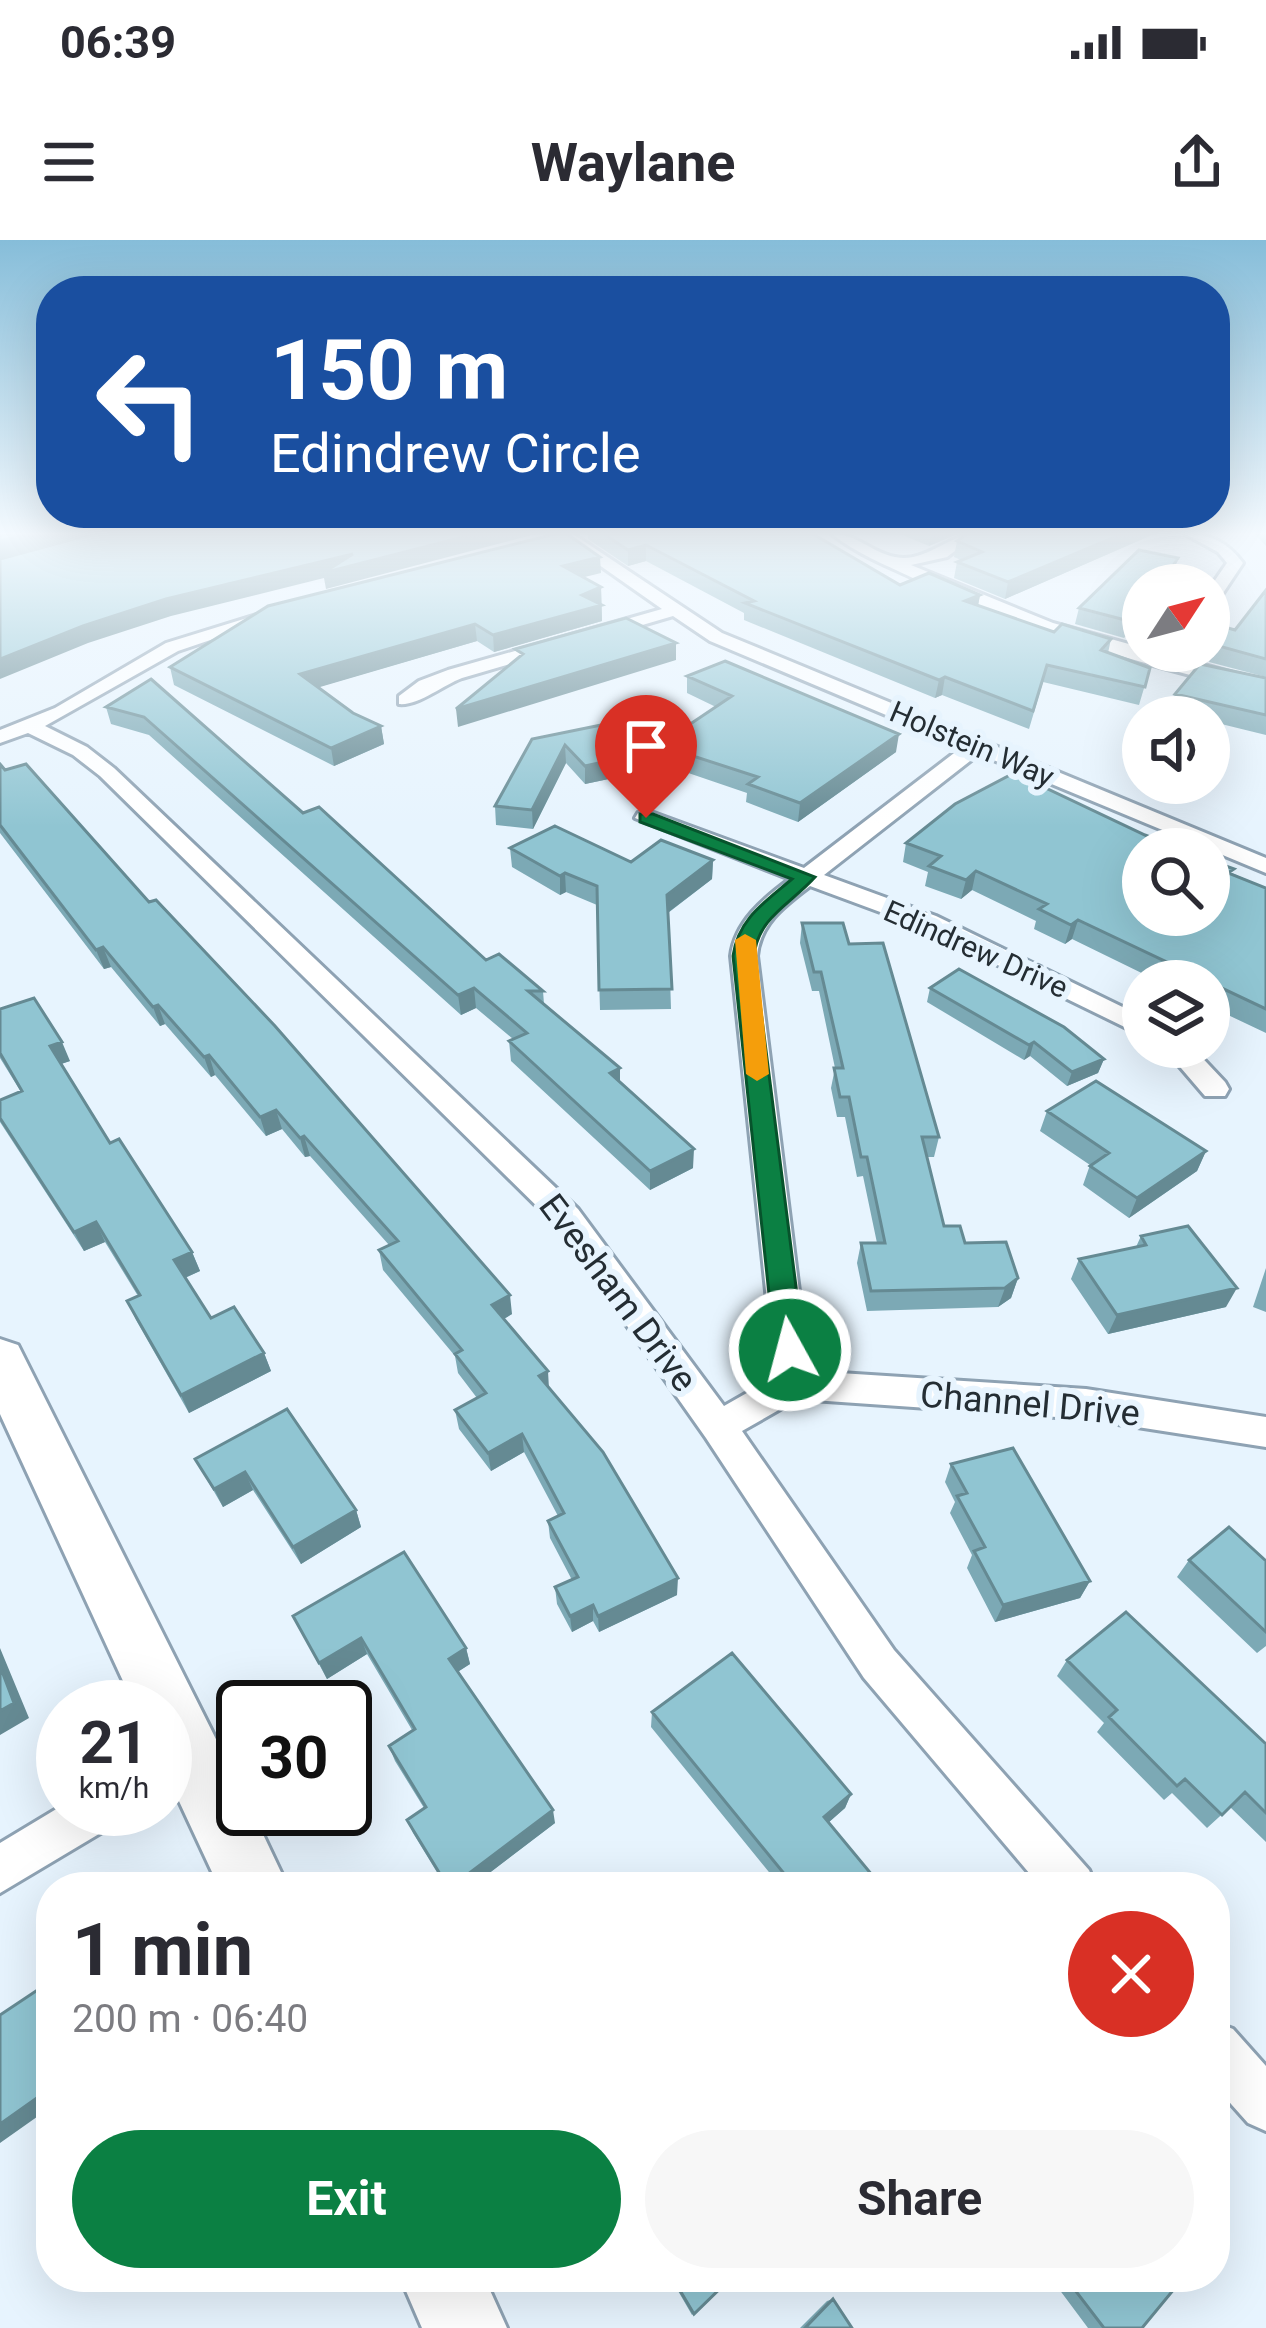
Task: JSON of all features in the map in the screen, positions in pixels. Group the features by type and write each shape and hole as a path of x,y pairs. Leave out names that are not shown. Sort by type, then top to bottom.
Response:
{"main road":[{"path":"0,1359 142,1680"},
{"path":"192,1785 245,1872"},
{"path":"448,2292 465,2328"}],"street":[{"path":"15,731 92,696 172,647 212,631"},
{"path":"406,700 426,685 455,674 603,631"},
{"name":"Holstein Way","path":"707,631 1266,866"},
{"path":"1082,631 1122,644"},
{"path":"1213,672 1266,688"},
{"name":"Evesham Drive","path":"15,731 80,751 107,772 540,1188 592,1248 879,1664 1059,1872"},
{"path":"719,1427 794,1384 743,956 746,937 756,920 805,877 976,746"},
{"name":"Edindrew Drive","path":"646,818 944,929 1122,1018"},
{"path":"1196,1068 1215,1089"},
{"name":"Channel Drive","path":"794,1384 1086,1404 1266,1432"},
{"path":"0,1870 55,1836"},
{"path":"1230,2064 1266,2104"}],"building":[{"path":"0,631 69,631 0,659"},
{"path":"227,631 449,631 300,674 353,713 381,726 331,748 170,667"},
{"path":"578,631 653,631 676,643 456,709 523,654 515,649"},
{"path":"817,631 1086,631 1111,639 1101,650 1122,658 1122,672 1149,672 1145,687 1047,665 1033,711 945,677 939,680"},
{"path":"1230,631 1266,631 1266,659 1230,649"},
{"path":"725,661 899,734 800,803 748,784 758,777 659,745 732,696 687,676"},
{"path":"1230,670 1266,678 1266,715 1230,707 1230,696 1175,694 1193,672"},
{"path":"151,679 303,813 319,807 486,960 499,954 543,991 528,991 620,1068 610,1073 694,1149 650,1171 509,1041 527,1033 474,988 458,995 144,717 106,707"},
{"path":"626,720 657,750 585,766 565,745 532,810 495,806 532,739"},
{"path":"0,764 5,770 26,764 149,902 156,900 275,1026 510,1295 492,1305 548,1371 539,1376 603,1452 678,1578 598,1616 593,1605 570,1616 555,1587 578,1577 548,1521 564,1513 522,1434 488,1453 455,1410 486,1393 455,1354 462,1350 379,1250 398,1241 304,1136 300,1138 276,1110 260,1117 209,1055 204,1057 158,1005 153,1007 103,947 96,950 0,825"},
{"path":"1014,773 1130,828 1122,828 1122,936 1230,936 1230,874 1266,888 1266,1009 1230,992 1230,960 1162,960 1078,920 1071,925 1039,909 1047,904 976,871 966,880 929,866 941,856 906,843 955,804"},
{"path":"555,826 631,862 661,840 713,860 667,895 672,989 599,990 597,886 565,873 560,876 510,848"},
{"path":"802,923 843,923 849,944 883,943 939,1137 922,1137 944,1226 960,1226 965,1243 1006,1242 1018,1278 1005,1288 871,1291 861,1243 885,1243 849,1097 840,1097 834,1068 843,1068 821,972 814,972"},
{"path":"959,969 1064,1027 1104,1059 1072,1072 1034,1042 1029,1045 930,988"},
{"path":"34,998 62,1042 50,1046 110,1143 119,1139 192,1252 174,1260 211,1318 234,1307 264,1353 181,1395 127,1301 140,1295 96,1222 74,1232 0,1118 0,1100 22,1091 0,1053 0,1009"},
{"path":"1096,1081 1206,1151 1137,1198 1090,1166 1109,1153 1047,1111"},
{"path":"1188,1226 1237,1288 1117,1315 1079,1259 1146,1245 1141,1236"},
{"path":"287,1409 356,1510 293,1547 245,1472 214,1489 195,1459"},
{"path":"1013,1448 1090,1581 1003,1605 974,1551 985,1547 957,1496 967,1493 951,1464"},
{"path":"1229,1527 1266,1561 1266,1632 1189,1560"},
{"path":"404,1552 466,1648 449,1659 553,1810 471,1872 439,1872 407,1820 426,1807 389,1746 415,1729 361,1638 319,1663 293,1616"},
{"path":"1126,1612 1266,1744 1266,1813 1245,1792 1222,1815 1185,1779 1177,1786 1109,1717 1117,1710 1067,1660"},
{"path":"732,1653 851,1794 824,1817 870,1872 783,1872 652,1712"},
{"path":"0,1666 14,1703 0,1711"},
{"path":"36,1991 36,2099 0,2124 0,2015"},
{"path":"681,2292 717,2292 694,2314"},
{"path":"1076,2292 1172,2292 1142,2328 1104,2328"},
{"path":"833,2299 852,2328 805,2328"}],"slow traffic":[{"path":"745,940 757,1074"}],"route":[{"path":"646,818 805,877 756,920 746,937 743,956 790,1350"}]}
